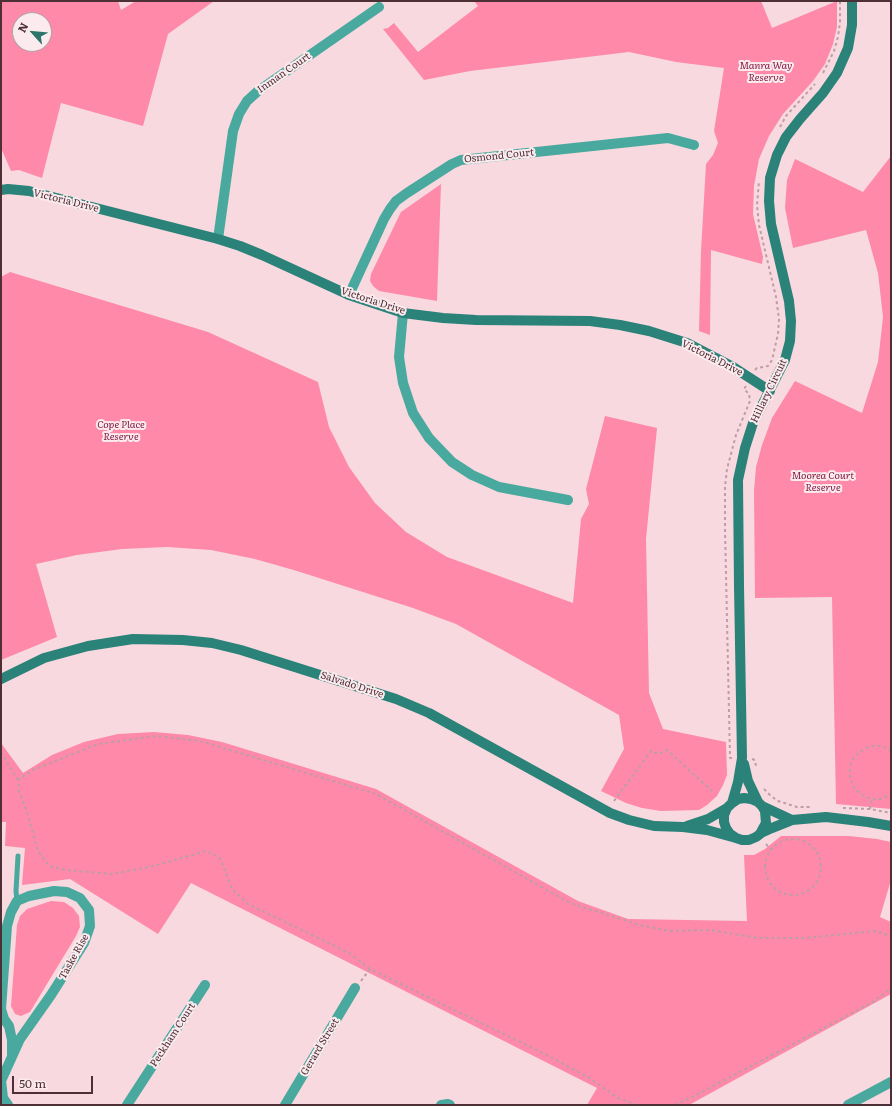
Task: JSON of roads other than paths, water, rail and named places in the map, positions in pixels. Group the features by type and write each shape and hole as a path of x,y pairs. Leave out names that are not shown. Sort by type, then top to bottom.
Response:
{"street":[{"name":"Hillary Circuit","path":"760,804 748,781 738,480 745,448 753,423 785,360 790,342 790,301 771,224 769,201 770,178 777,155 786,137 823,93 837,73 848,48 852,25 852,1"},
{"name":"Inman Court","path":"218,239 233,131 239,114 248,101 258,91 379,7"},
{"name":"Osmond Court","path":"349,295 390,208 407,192 452,164 462,160 668,138 694,145"},
{"name":"Victoria Drive","path":"1,190 8,189 29,191 218,239 262,255 349,295 403,313 476,320 590,321 649,331 687,344 733,367 770,390"},
{"path":"403,313 399,357 403,384 413,413 428,438 452,462 472,475 499,487 568,500"},
{"name":"Salvado Drive","path":"1,679 44,658 88,646 133,639 183,640 212,643 241,650 396,699 429,713 610,813 629,820 654,826 707,830 742,840 749,840 792,820 826,817 891,826"},
{"name":"Hillary Circuit","path":"729,806 747,759"},
{"name":"Salvado Drive","path":"683,827 708,819 738,799 744,798 751,799 792,820"},
{"path":"760,804 765,811 766,823 760,834"},
{"path":"729,806 724,815 724,822 730,834 736,838"},
{"name":"Taske Rise","path":"8,1105 3,1098 1,1080 12,1055 20,1039 51,995 84,943 90,926 89,910 80,898 67,892 54,891 29,896 18,901 11,912 7,926 1,1009 4,1019 9,1026 12,1040 12,1055"},
{"name":"Peckham Court","path":"127,1105 205,985"},
{"name":"Gerard Street","path":"285,1105 355,988"},
{"path":"9,1026 21,1028 29,1027"},
{"path":"848,1105 891,1082"},
{"path":"441,1105 450,1105"}],"lane":[{"path":"18,856 16,891 18,901"}],"park label":[{"name":"Manra Way Reserve","path":"766,72"},
{"name":"Cope Place Reserve","path":"121,430"},
{"name":"Moorea Court Reserve","path":"823,482"}]}
